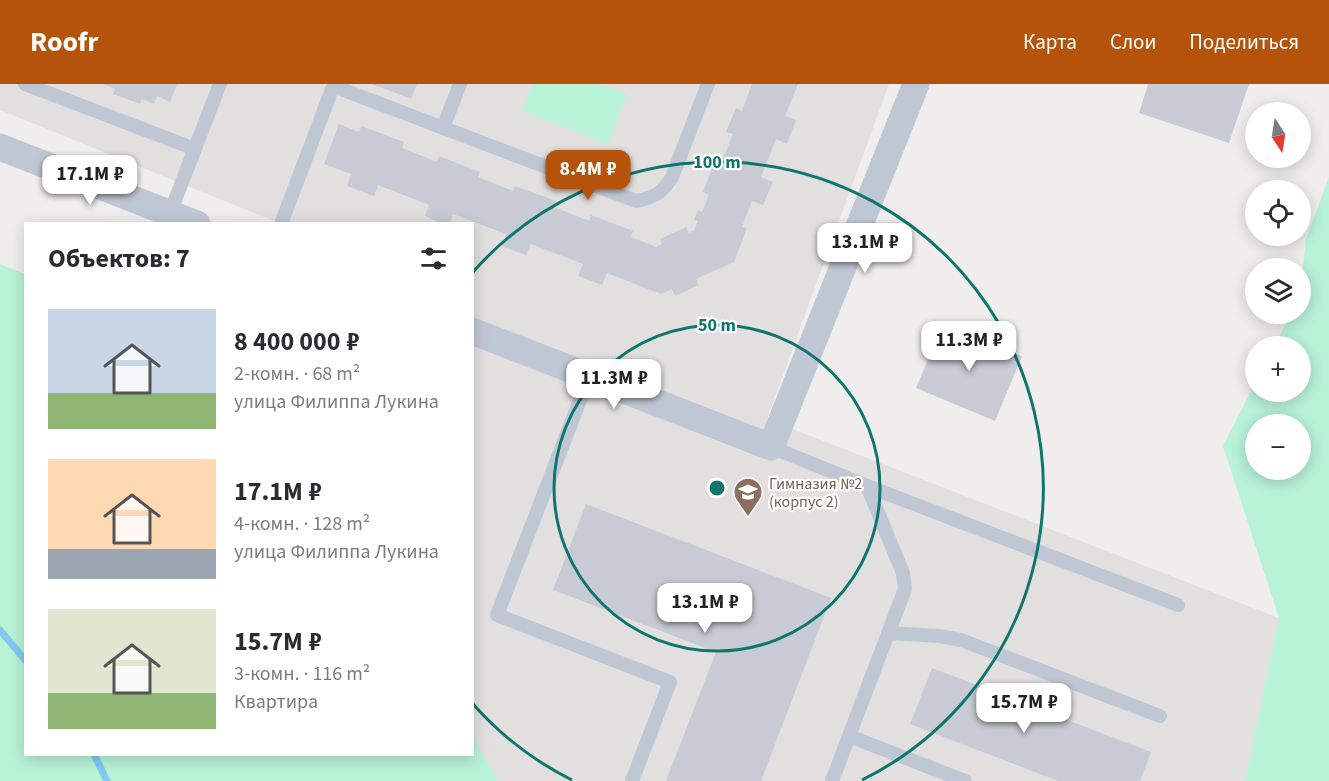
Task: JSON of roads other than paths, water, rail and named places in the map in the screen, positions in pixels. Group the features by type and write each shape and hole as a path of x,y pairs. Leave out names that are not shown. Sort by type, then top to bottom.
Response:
{"street":[{"path":"474,332 771,447 916,84"},
{"path":"0,147 192,222"}],"lane":[{"path":"25,84 195,149"},
{"path":"170,213 220,84"},
{"path":"443,128 460,84"},
{"path":"282,222 334,85 636,201 659,194 672,177 708,84"},
{"path":"590,377 497,615 670,682 632,781"},
{"path":"771,447 1178,605"},
{"path":"832,781 905,589 904,579 867,486"},
{"path":"888,633 939,636 961,640 1160,716"},
{"path":"849,736 965,781"}],"waterway":[{"path":"0,630 24,659"},
{"path":"95,756 107,781"}],"place":[{"name":"Гимназия №2 (корпус 2)","path":"748,518"}]}
